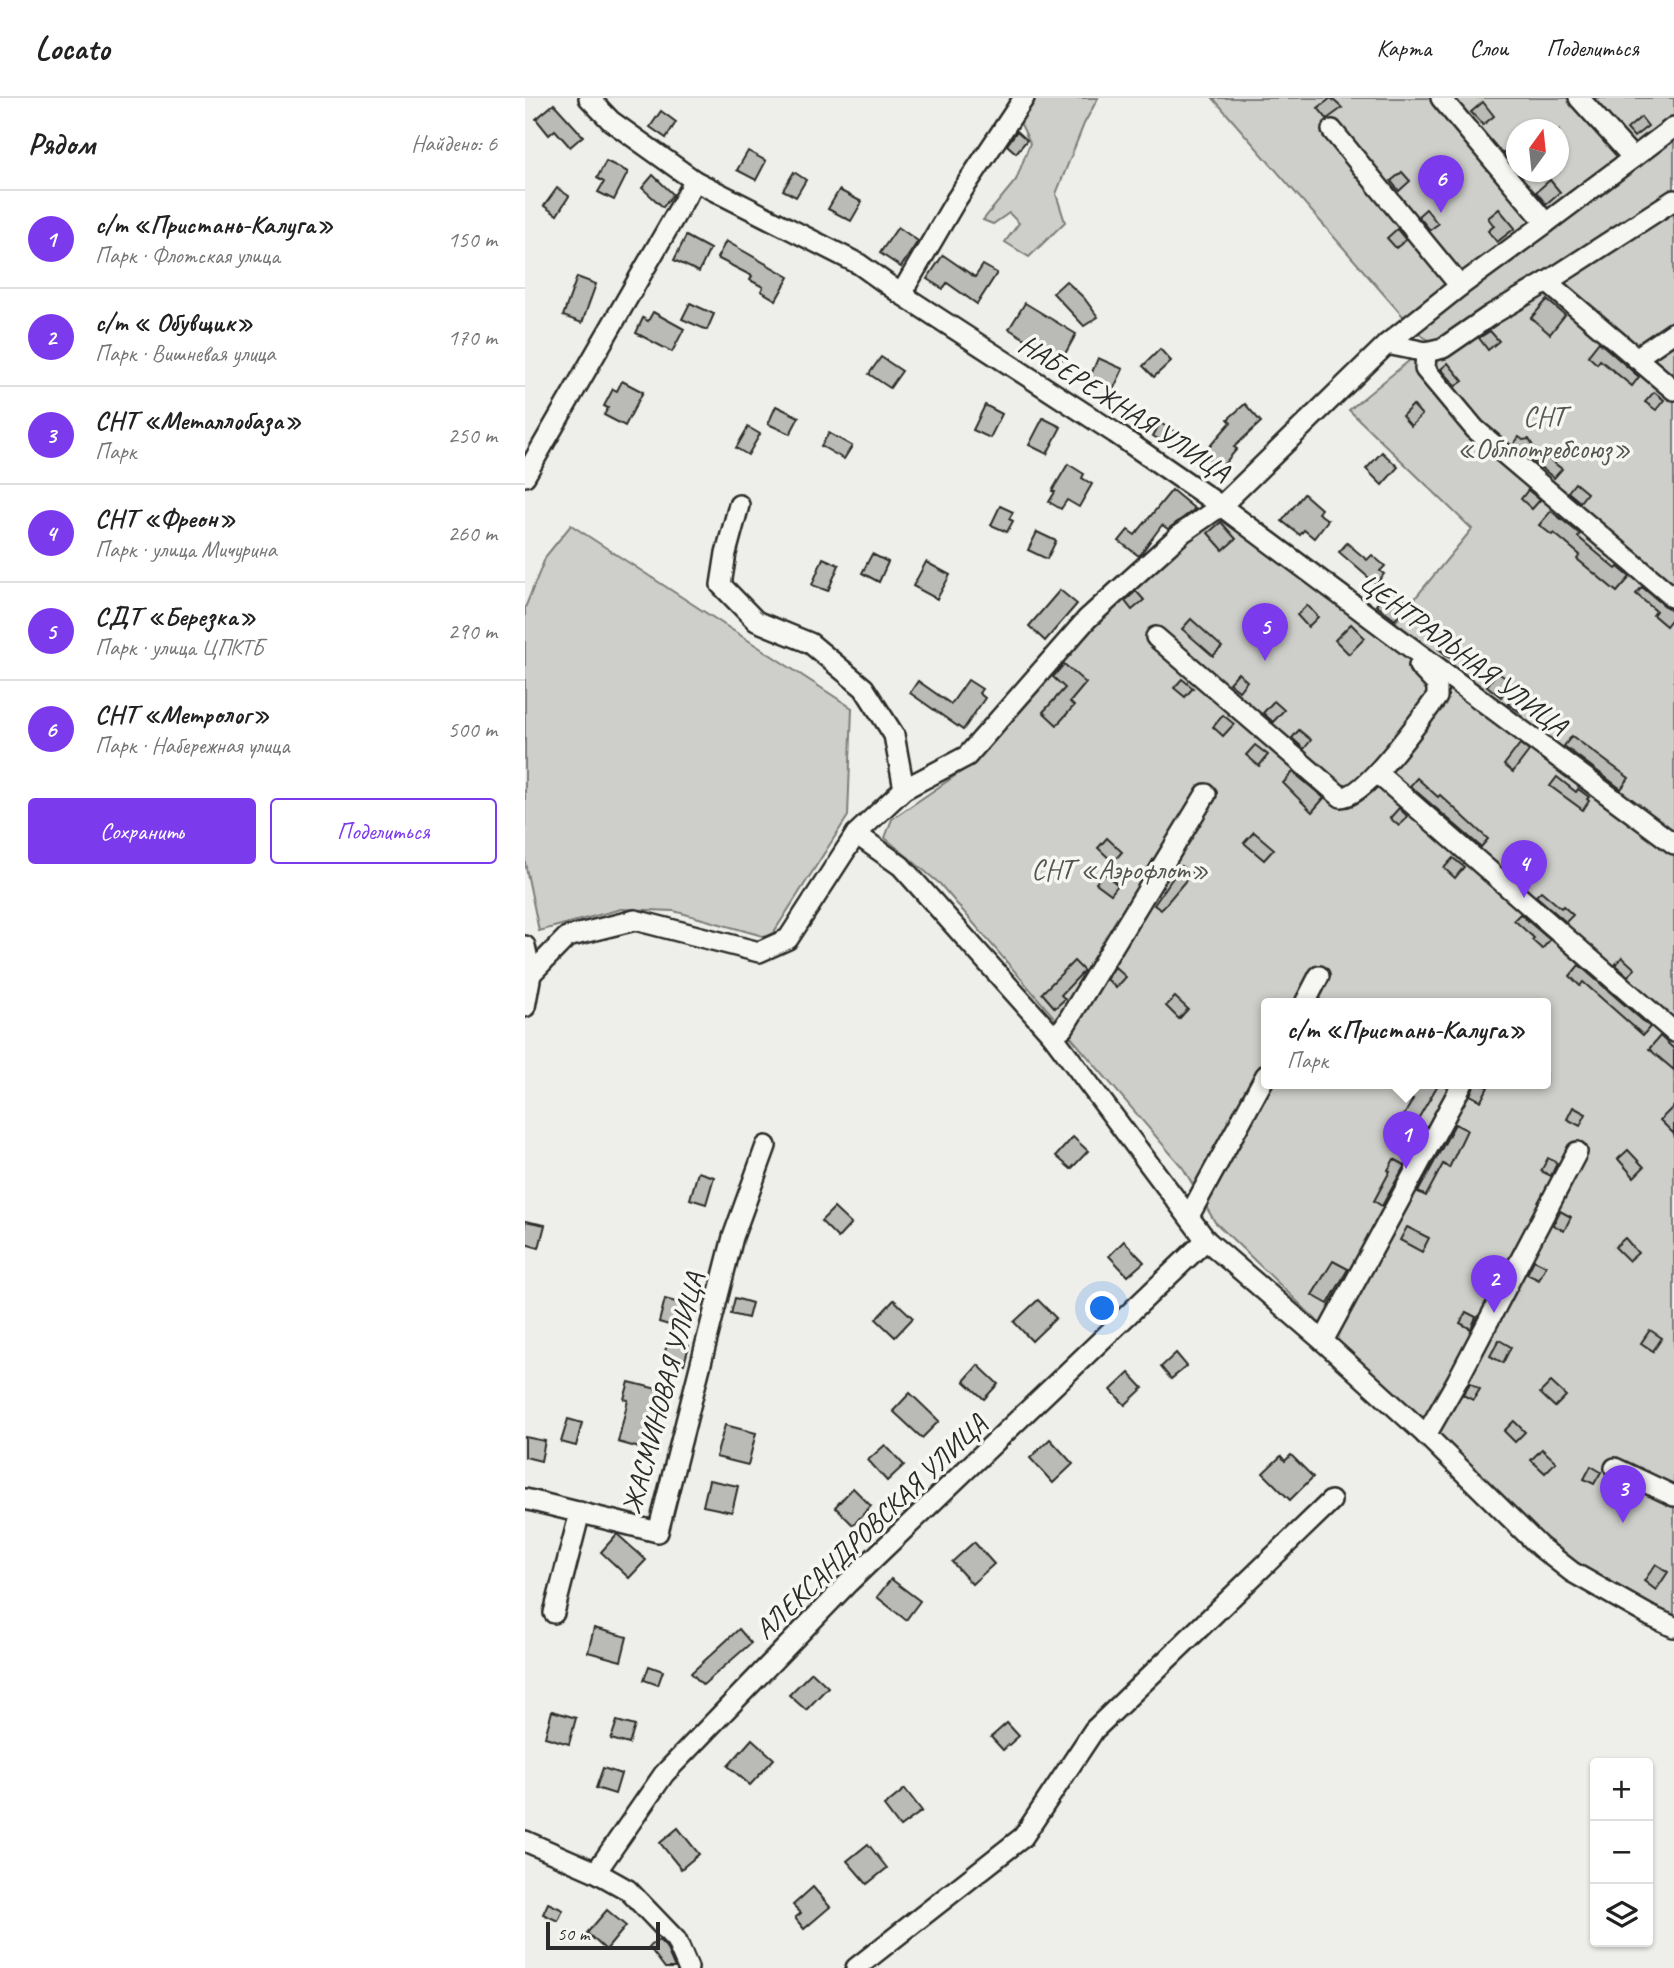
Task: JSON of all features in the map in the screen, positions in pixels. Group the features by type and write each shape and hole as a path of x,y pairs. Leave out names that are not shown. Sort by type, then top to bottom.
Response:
{"street":[{"name":"НАБЕРЕЖНАЯ УЛИЦА","path":"589,98 611,121 695,181 859,264 1221,506 1387,344 1460,286 1674,127"},
{"path":"901,294 956,200 1024,98"},
{"path":"1441,98 1546,223"},
{"path":"1579,98 1633,158"},
{"path":"1332,130 1460,286"},
{"path":"525,476 695,181"},
{"path":"1387,344 1426,352 1443,348 1674,200"},
{"path":"1547,282 1674,390"},
{"path":"1636,358 1674,332"},
{"path":"1426,352 1425,369 1475,429 1674,598"},
{"path":"739,505 720,585 756,621 810,643 864,688 894,735 904,789"},
{"path":"531,974 567,937 635,920 759,951 788,939 856,834 904,789 967,756 1087,619 1182,533 1221,506"},
{"name":"ЦЕНТРАЛЬНАЯ УЛИЦА","path":"1221,506 1674,844"},
{"path":"1156,637 1341,797 1354,794 1377,773 1437,697 1438,691 1432,677 1394,644 1389,632"},
{"path":"1377,773 1674,1032"},
{"path":"1053,1036 1064,1027 1206,794"},
{"path":"856,834 901,866 1053,1036 1206,1240 1426,1435 1540,1547 1572,1572 1674,1627"},
{"path":"525,946 531,974 525,1007"},
{"path":"1307,998 1319,976"},
{"path":"1189,1216 1261,1084"},
{"path":"1323,1341 1460,1089"},
{"name":"ЖАСМИНОВАЯ УЛИЦА","path":"525,1499 658,1532 733,1237 766,1146"},
{"path":"1426,1435 1577,1152"},
{"name":"АЛЕКСАНДРОВСКАЯ УЛИЦА","path":"596,1872 664,1774 848,1583 1206,1240"},
{"path":"1615,1468 1674,1496"},
{"path":"856,1968 1023,1838 1094,1730 1331,1502"},
{"path":"554,1613 580,1512"},
{"path":"525,1841 596,1872 628,1890 676,1940 688,1968"}],"green space":[{"path":"1035,98 1098,98 1084,124 1056,194 1065,222 1029,257 1005,242 1019,223 1009,213 993,224 983,220 1016,180 1030,143 1017,116"},
{"path":"1213,98 1674,98 1674,1620 1650,1609 1551,1547 1215,1222 1183,1168 940,884 885,838 892,819 968,767 1100,614 1220,506 1389,630 1472,529 1349,410 1432,342 1422,336 1401,314"},
{"path":"571,525 852,708 848,816 770,938 674,911 621,909 539,931 525,863 525,608 546,556"}],"building":[{"path":"1331,98 1342,108 1327,119 1318,108"},
{"path":"1483,102 1494,116 1483,125 1471,112"},
{"path":"554,104 583,136 570,147 555,130 549,135 536,119"},
{"path":"661,111 676,122 666,138 650,127"},
{"path":"1641,117 1648,126 1634,137 1627,129"},
{"path":"1017,131 1027,140 1016,153 1007,145"},
{"path":"748,151 766,161 756,180 737,170"},
{"path":"606,161 628,172 614,200 598,192 604,182 597,178"},
{"path":"794,172 806,180 796,197 783,190"},
{"path":"1402,172 1410,181 1399,191 1391,181"},
{"path":"653,175 673,194 663,207 642,188"},
{"path":"1548,182 1552,182 1560,192 1546,204 1536,192"},
{"path":"557,188 569,196 557,215 544,206"},
{"path":"839,190 862,202 851,221 828,209"},
{"path":"1426,209 1438,224 1430,230 1418,216"},
{"path":"1499,209 1515,228 1497,242 1488,231 1494,226 1488,218"},
{"path":"898,227 918,241 901,267 880,253"},
{"path":"1397,229 1406,240 1396,248 1387,238"},
{"path":"686,236 710,249 699,272 674,260"},
{"path":"726,241 789,277 776,300 761,291 763,287 750,280 752,276 717,258"},
{"path":"943,255 975,277 983,265 997,273 977,304 947,283 943,289 927,279"},
{"path":"577,277 596,284 582,323 563,316"},
{"path":"1066,281 1084,298 1098,317 1084,326 1053,293"},
{"path":"1547,300 1565,315 1550,334 1531,318"},
{"path":"690,303 714,314 707,330 682,319"},
{"path":"1025,303 1076,334 1061,361 1009,329"},
{"path":"653,312 684,329 672,352 636,333 643,318 648,321"},
{"path":"1490,331 1499,341 1488,350 1479,338"},
{"path":"1599,342 1639,377 1632,386 1600,360 1597,364 1588,356"},
{"path":"1160,349 1171,361 1154,377 1143,366"},
{"path":"881,357 902,371 890,388 869,374"},
{"path":"1098,358 1123,369 1114,388 1090,377"},
{"path":"1448,363 1463,381 1456,386 1441,369"},
{"path":"622,381 643,392 625,426 604,415 608,408 604,406 613,389 617,391"},
{"path":"1654,392 1664,400 1656,410 1645,402"},
{"path":"1245,404 1261,422 1234,447 1237,449 1220,469 1203,454 1231,422 1228,419"},
{"path":"985,405 1002,414 990,438 973,430"},
{"path":"1413,405 1422,415 1411,426 1402,416"},
{"path":"776,406 799,417 790,434 768,424"},
{"path":"1043,418 1061,427 1047,454 1029,445"},
{"path":"1160,423 1186,438 1178,451 1153,436"},
{"path":"748,427 760,434 748,455 736,448"},
{"path":"829,433 852,446 844,459 821,446"},
{"path":"1519,437 1523,440 1529,439 1534,448 1562,469 1554,478 1513,445"},
{"path":"1382,452 1398,467 1382,485 1366,469"},
{"path":"1068,464 1084,474 1082,478 1092,484 1079,507 1067,500 1061,509 1049,502 1055,492 1052,491"},
{"path":"1575,483 1587,493 1580,502 1568,492"},
{"path":"1172,490 1195,509 1168,529 1162,525 1139,556 1119,541 1128,530 1135,535"},
{"path":"1528,490 1540,500 1532,509 1521,499"},
{"path":"1304,494 1321,509 1318,513 1328,520 1314,538 1304,530 1300,535 1282,521"},
{"path":"1000,506 1013,512 1009,519 1013,521 1007,532 991,525"},
{"path":"1551,511 1580,534 1578,537 1616,569 1618,567 1630,577 1617,592 1577,559 1580,555 1554,533 1552,535 1539,525"},
{"path":"1221,522 1236,539 1223,550 1208,533"},
{"path":"1037,532 1056,541 1047,559 1028,550"},
{"path":"1347,543 1367,560 1372,555 1385,566 1380,571 1384,574 1376,584 1339,552"},
{"path":"872,554 888,562 879,582 862,573"},
{"path":"823,558 839,565 828,591 812,585"},
{"path":"926,562 950,575 937,599 913,586"},
{"path":"1642,587 1674,611 1674,616 1666,626 1653,615 1656,611 1636,594"},
{"path":"1389,588 1408,602 1395,620 1376,605"},
{"path":"1060,590 1077,604 1045,641 1029,626"},
{"path":"1136,591 1144,600 1132,610 1125,601"},
{"path":"1307,605 1318,617 1308,627 1297,615"},
{"path":"1191,619 1222,647 1213,656 1182,629"},
{"path":"1351,624 1365,638 1349,654 1335,640"},
{"path":"1448,637 1458,645 1449,657 1439,649"},
{"path":"1064,664 1086,683 1070,702 1074,706 1057,725 1043,712 1065,688 1053,677"},
{"path":"1497,672 1511,682 1501,697 1487,686"},
{"path":"1238,673 1247,681 1239,691 1229,683"},
{"path":"1182,679 1193,688 1185,697 1174,688"},
{"path":"968,680 982,689 979,693 985,698 963,730 910,693 918,681 951,704"},
{"path":"1515,694 1527,703 1520,712 1508,704"},
{"path":"1274,701 1284,710 1273,722 1263,713"},
{"path":"1223,715 1234,724 1223,736 1213,727"},
{"path":"1299,730 1311,740 1304,749 1292,738"},
{"path":"1572,736 1629,778 1621,789 1564,746"},
{"path":"1520,744 1529,751 1513,772 1504,765"},
{"path":"1255,745 1268,755 1259,766 1246,755"},
{"path":"1293,772 1324,798 1312,812 1283,783"},
{"path":"1557,777 1576,792 1578,789 1589,797 1583,810 1550,786"},
{"path":"1417,778 1488,839 1481,847 1410,786"},
{"path":"1399,808 1407,816 1399,826 1390,818"},
{"path":"1254,832 1274,849 1264,860 1244,843"},
{"path":"1107,838 1122,852 1113,862 1098,848"},
{"path":"1453,858 1464,867 1455,878 1444,868"},
{"path":"1181,866 1192,873 1161,910 1154,905"},
{"path":"1104,873 1118,885 1111,894 1096,883"},
{"path":"1541,891 1573,915 1566,922 1536,896"},
{"path":"1520,914 1550,940 1542,949 1514,920"},
{"path":"1622,957 1635,969 1628,976 1615,965"},
{"path":"1074,961 1084,971 1061,995 1065,999 1055,1008 1042,993"},
{"path":"1579,965 1650,1027 1643,1035 1583,982 1580,986 1570,976"},
{"path":"1115,967 1126,977 1116,988 1107,979"},
{"path":"1175,997 1188,1009 1179,1019 1166,1006"},
{"path":"1660,1036 1674,1049 1674,1070 1649,1049"},
{"path":"1415,1089 1435,1089 1408,1136 1396,1130 1413,1099 1410,1098"},
{"path":"1472,1089 1487,1089 1481,1101 1470,1095"},
{"path":"1674,1106 1674,1134 1660,1120"},
{"path":"1573,1107 1586,1114 1580,1126 1567,1119"},
{"path":"1455,1124 1467,1130 1449,1168 1443,1164 1426,1196 1418,1192"},
{"path":"1073,1137 1088,1151 1071,1169 1056,1156"},
{"path":"1628,1150 1644,1167 1634,1177 1618,1159"},
{"path":"1548,1158 1557,1163 1551,1176 1541,1171"},
{"path":"1394,1159 1405,1165 1382,1206 1374,1201"},
{"path":"698,1172 714,1177 706,1204 690,1199"},
{"path":"834,1208 851,1224 838,1238 821,1221"},
{"path":"1560,1211 1571,1217 1564,1231 1553,1225"},
{"path":"525,1221 545,1225 539,1248 525,1244"},
{"path":"1407,1227 1429,1238 1422,1252 1400,1240"},
{"path":"1625,1238 1638,1253 1629,1261 1615,1247"},
{"path":"1124,1241 1144,1262 1128,1276 1109,1256"},
{"path":"1534,1260 1546,1266 1539,1280 1527,1274"},
{"path":"1333,1261 1348,1269 1328,1304 1312,1295"},
{"path":"735,1298 752,1303 748,1318 731,1314"},
{"path":"665,1299 686,1305 679,1328 659,1322"},
{"path":"894,1300 913,1318 895,1337 876,1319"},
{"path":"1038,1300 1056,1318 1032,1341 1014,1322"},
{"path":"1466,1312 1476,1317 1471,1329 1460,1323"},
{"path":"1650,1330 1662,1338 1653,1351 1641,1343"},
{"path":"1499,1340 1511,1347 1503,1363 1490,1356"},
{"path":"668,1341 689,1346 684,1364 663,1359"},
{"path":"1176,1353 1187,1366 1171,1379 1161,1367"},
{"path":"978,1365 998,1384 984,1399 964,1381"},
{"path":"1129,1373 1143,1388 1125,1405 1111,1390"},
{"path":"629,1382 661,1390 643,1449 618,1442 628,1400 624,1399"},
{"path":"1551,1382 1566,1396 1555,1407 1540,1393"},
{"path":"1470,1383 1480,1389 1473,1400 1463,1395"},
{"path":"910,1393 939,1421 922,1438 893,1411"},
{"path":"568,1419 582,1423 576,1446 561,1442"},
{"path":"1514,1421 1525,1432 1515,1442 1504,1431"},
{"path":"725,1425 756,1433 748,1465 716,1457"},
{"path":"525,1437 545,1441 541,1461 525,1457"},
{"path":"1050,1439 1073,1464 1053,1483 1030,1458"},
{"path":"885,1445 904,1465 887,1481 868,1460"},
{"path":"1542,1449 1556,1462 1545,1473 1531,1460"},
{"path":"1291,1455 1313,1477 1290,1500 1263,1473 1281,1456 1285,1461"},
{"path":"1591,1466 1601,1472 1594,1484 1584,1479"},
{"path":"709,1480 738,1486 732,1512 703,1506"},
{"path":"853,1488 871,1506 853,1525 835,1507"},
{"path":"617,1534 646,1560 629,1578 601,1552"},
{"path":"974,1542 994,1564 972,1584 952,1562"},
{"path":"1656,1564 1668,1572 1656,1590 1644,1581"},
{"path":"891,1579 920,1601 906,1620 877,1597"},
{"path":"594,1628 627,1637 621,1661 588,1652"},
{"path":"739,1629 751,1643 703,1685 691,1673"},
{"path":"649,1666 663,1671 658,1685 644,1680"},
{"path":"812,1672 828,1687 806,1710 789,1695"},
{"path":"552,1711 576,1718 569,1744 545,1737"},
{"path":"617,1721 635,1726 629,1744 611,1739"},
{"path":"1007,1723 1019,1736 1003,1750 991,1737"},
{"path":"752,1739 774,1759 750,1785 728,1766"},
{"path":"603,1768 621,1774 615,1794 596,1788"},
{"path":"905,1789 922,1811 900,1827 884,1806"},
{"path":"678,1828 699,1854 681,1869 660,1843"},
{"path":"868,1844 887,1868 867,1884 847,1861"},
{"path":"813,1887 830,1907 804,1929 795,1918 801,1913 793,1905"},
{"path":"548,1903 563,1910 558,1921 543,1914"},
{"path":"607,1910 626,1926 606,1950 587,1933"},
{"path":"659,1940 666,1947 675,1968 665,1968 649,1947"}],"place":[{"name":"СНТ «Метролог»","path":"1441,213"},
{"name":"СДТ «Березка»","path":"1265,661"},
{"name":"СНТ «Фреон»","path":"1524,898"},
{"name":"с/т «Пристань-Калуга»","path":"1406,1169"},
{"name":"с/т « Обувщик»","path":"1494,1313"},
{"name":"СНТ «Металлобаза»","path":"1623,1523"}],"park label":[{"name":"СНТ «Облпотребсоюз»","path":"1544,432"},
{"name":"СНТ «Аэрофлот»","path":"1120,869"}]}
